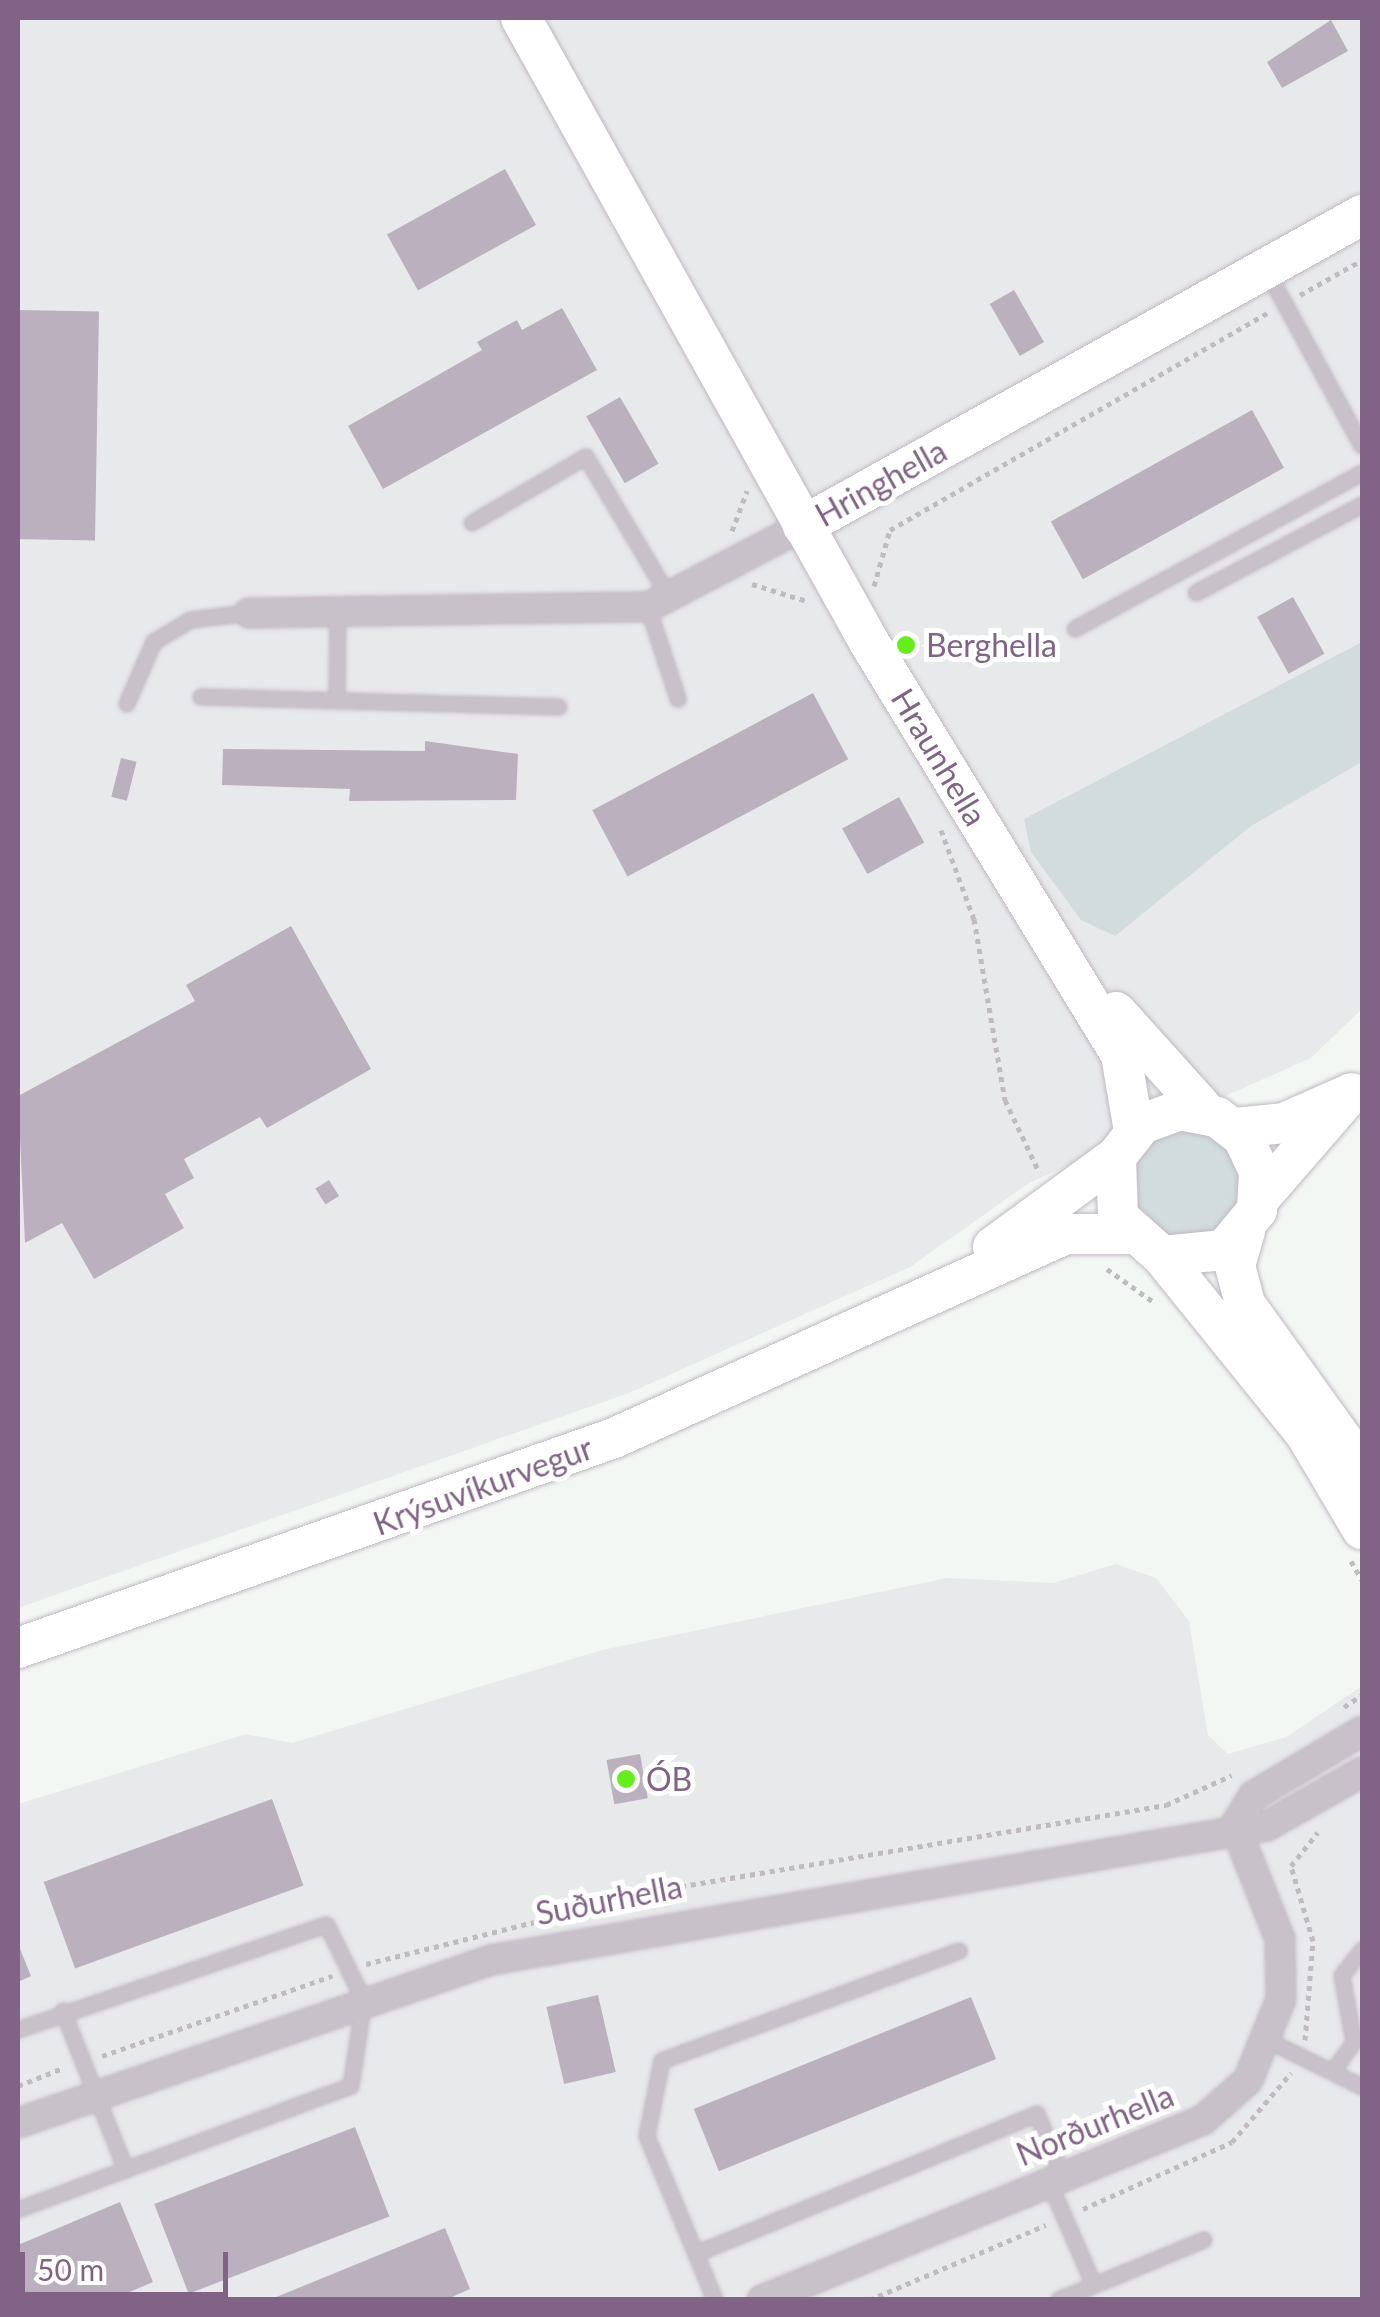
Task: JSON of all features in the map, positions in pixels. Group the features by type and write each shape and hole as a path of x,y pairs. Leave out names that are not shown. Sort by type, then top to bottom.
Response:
{"street":[{"name":"Hringhella","path":"521,18 803,526 1275,286 1362,215"},
{"path":"249,613 338,608 598,615 659,602 803,526"},
{"name":"Hraunhella","path":"803,526 862,646 1048,934 1129,1071 1125,1144"},
{"name":"Hraunhella","path":"1048,934 1221,1120"},
{"path":"1062,1216 1146,1245 1206,1257 1252,1214 1356,1089"},
{"path":"1352,1538 1306,1433 1146,1245 1112,1197 1125,1144 1167,1112 1221,1120 1284,1122 1356,1089"},
{"path":"1221,1120 1256,1160 1252,1214 1235,1266 1245,1304 1362,1467"},
{"name":"Krýsuvíkurvegur","path":"18,1648 614,1438 934,1292 1062,1216 1125,1144"},
{"path":"1235,1826 1253,1796 1362,1731"},
{"name":"Suðurhella","path":"18,2123 364,2002 561,1944 1235,1826 1267,1826 1362,1772"},
{"name":"Norðurhella","path":"762,2300 1202,2120 1248,2080 1269,2041 1281,1999 1280,1939 1235,1826"}],"lane":[{"path":"1275,286 1362,446"},
{"path":"472,522 586,457 659,602 678,699"},
{"path":"1075,629 1362,472"},
{"path":"1196,592 1362,505"},
{"path":"337,700 338,608"},
{"path":"127,704 154,642 191,620 249,613"},
{"path":"200,697 559,707"},
{"path":"18,2030 63,2011 327,1926 364,2002 350,2086 18,2210"},
{"path":"1334,2070 1354,2042 1342,1976 1362,1950"},
{"path":"715,2300 647,2136 662,2061 959,1951"},
{"path":"63,2011 126,2170"},
{"path":"1269,2041 1350,2077 1362,2088"},
{"path":"1350,2077 1362,2062"},
{"path":"696,2254 1037,2114 1064,2217 1094,2285"},
{"path":"1059,2300 1204,2240"}],"path":[{"path":"880,583 877,555 890,530 1275,286 1362,260"},
{"path":"742,474 746,506 728,538 736,564 750,584 794,592 819,613"},
{"path":"930,811 968,895 1004,1100 1083,1253 1166,1312"},
{"path":"1352,1538 1362,1580"},
{"path":"869,2300 1232,2142 1299,2055 1310,2029 1313,1941 1291,1866 1306,1839 1334,1822"}],"shaded area":[{"path":"18,18 1362,18 1362,1009 1311,1058 1029,1183 910,1267 629,1393 18,1608"},
{"path":"1362,642 1362,762 1251,826 1115,936 1081,920 1031,852 1024,819"},
{"path":"1186,1130 1207,1134 1224,1146 1236,1163 1240,1184 1236,1205 1224,1222 1207,1234 1186,1238 1165,1234 1148,1222 1136,1205 1132,1184 1136,1163 1148,1146 1165,1134"},
{"path":"1116,1564 1156,1578 1189,1621 1208,1735 1228,1754 1286,1737 1362,1686 1362,2299 18,2300 18,1804 246,1734 292,1743 602,1650 947,1578 1053,1583"}],"building":[{"path":"1331,20 1348,51 1282,88 1267,62"},
{"path":"505,169 536,225 418,290 387,234"},
{"path":"1014,290 1044,342 1020,356 990,304"},
{"path":"562,308 597,370 383,489 348,426 482,350 477,342 517,320 522,330"},
{"path":"18,310 99,311 95,540 18,539"},
{"path":"620,397 658,464 625,483 586,417"},
{"path":"1252,410 1284,468 1083,579 1051,522"},
{"path":"1293,597 1325,654 1289,674 1257,617"},
{"path":"813,693 848,759 627,877 592,810"},
{"path":"425,741 518,754 516,800 349,801 350,789 222,785 223,749 425,751"},
{"path":"121,758 137,762 127,801 111,797"},
{"path":"899,797 924,842 867,874 842,829"},
{"path":"291,926 371,1069 267,1128 260,1117 184,1159 194,1178 165,1194 184,1228 94,1279 62,1223 25,1243 18,1096 195,1001 186,985"},
{"path":"329,1180 339,1196 325,1205 315,1188"},
{"path":"640,1754 648,1798 614,1804 607,1760"},
{"path":"272,1799 303,1885 75,1969 44,1882"},
{"path":"18,1944 31,1976 18,1982"},
{"path":"598,1995 616,2072 564,2084 546,2007"},
{"path":"971,1997 996,2059 719,2171 694,2109"},
{"path":"355,2127 389,2217 189,2294 154,2204"},
{"path":"120,2202 153,2282 111,2300 18,2300 18,2245"},
{"path":"445,2228 470,2289 445,2300 269,2300"}],"place":[{"name":"Berghella","path":"906,645"},
{"name":"ÓB","path":"626,1779"}]}
